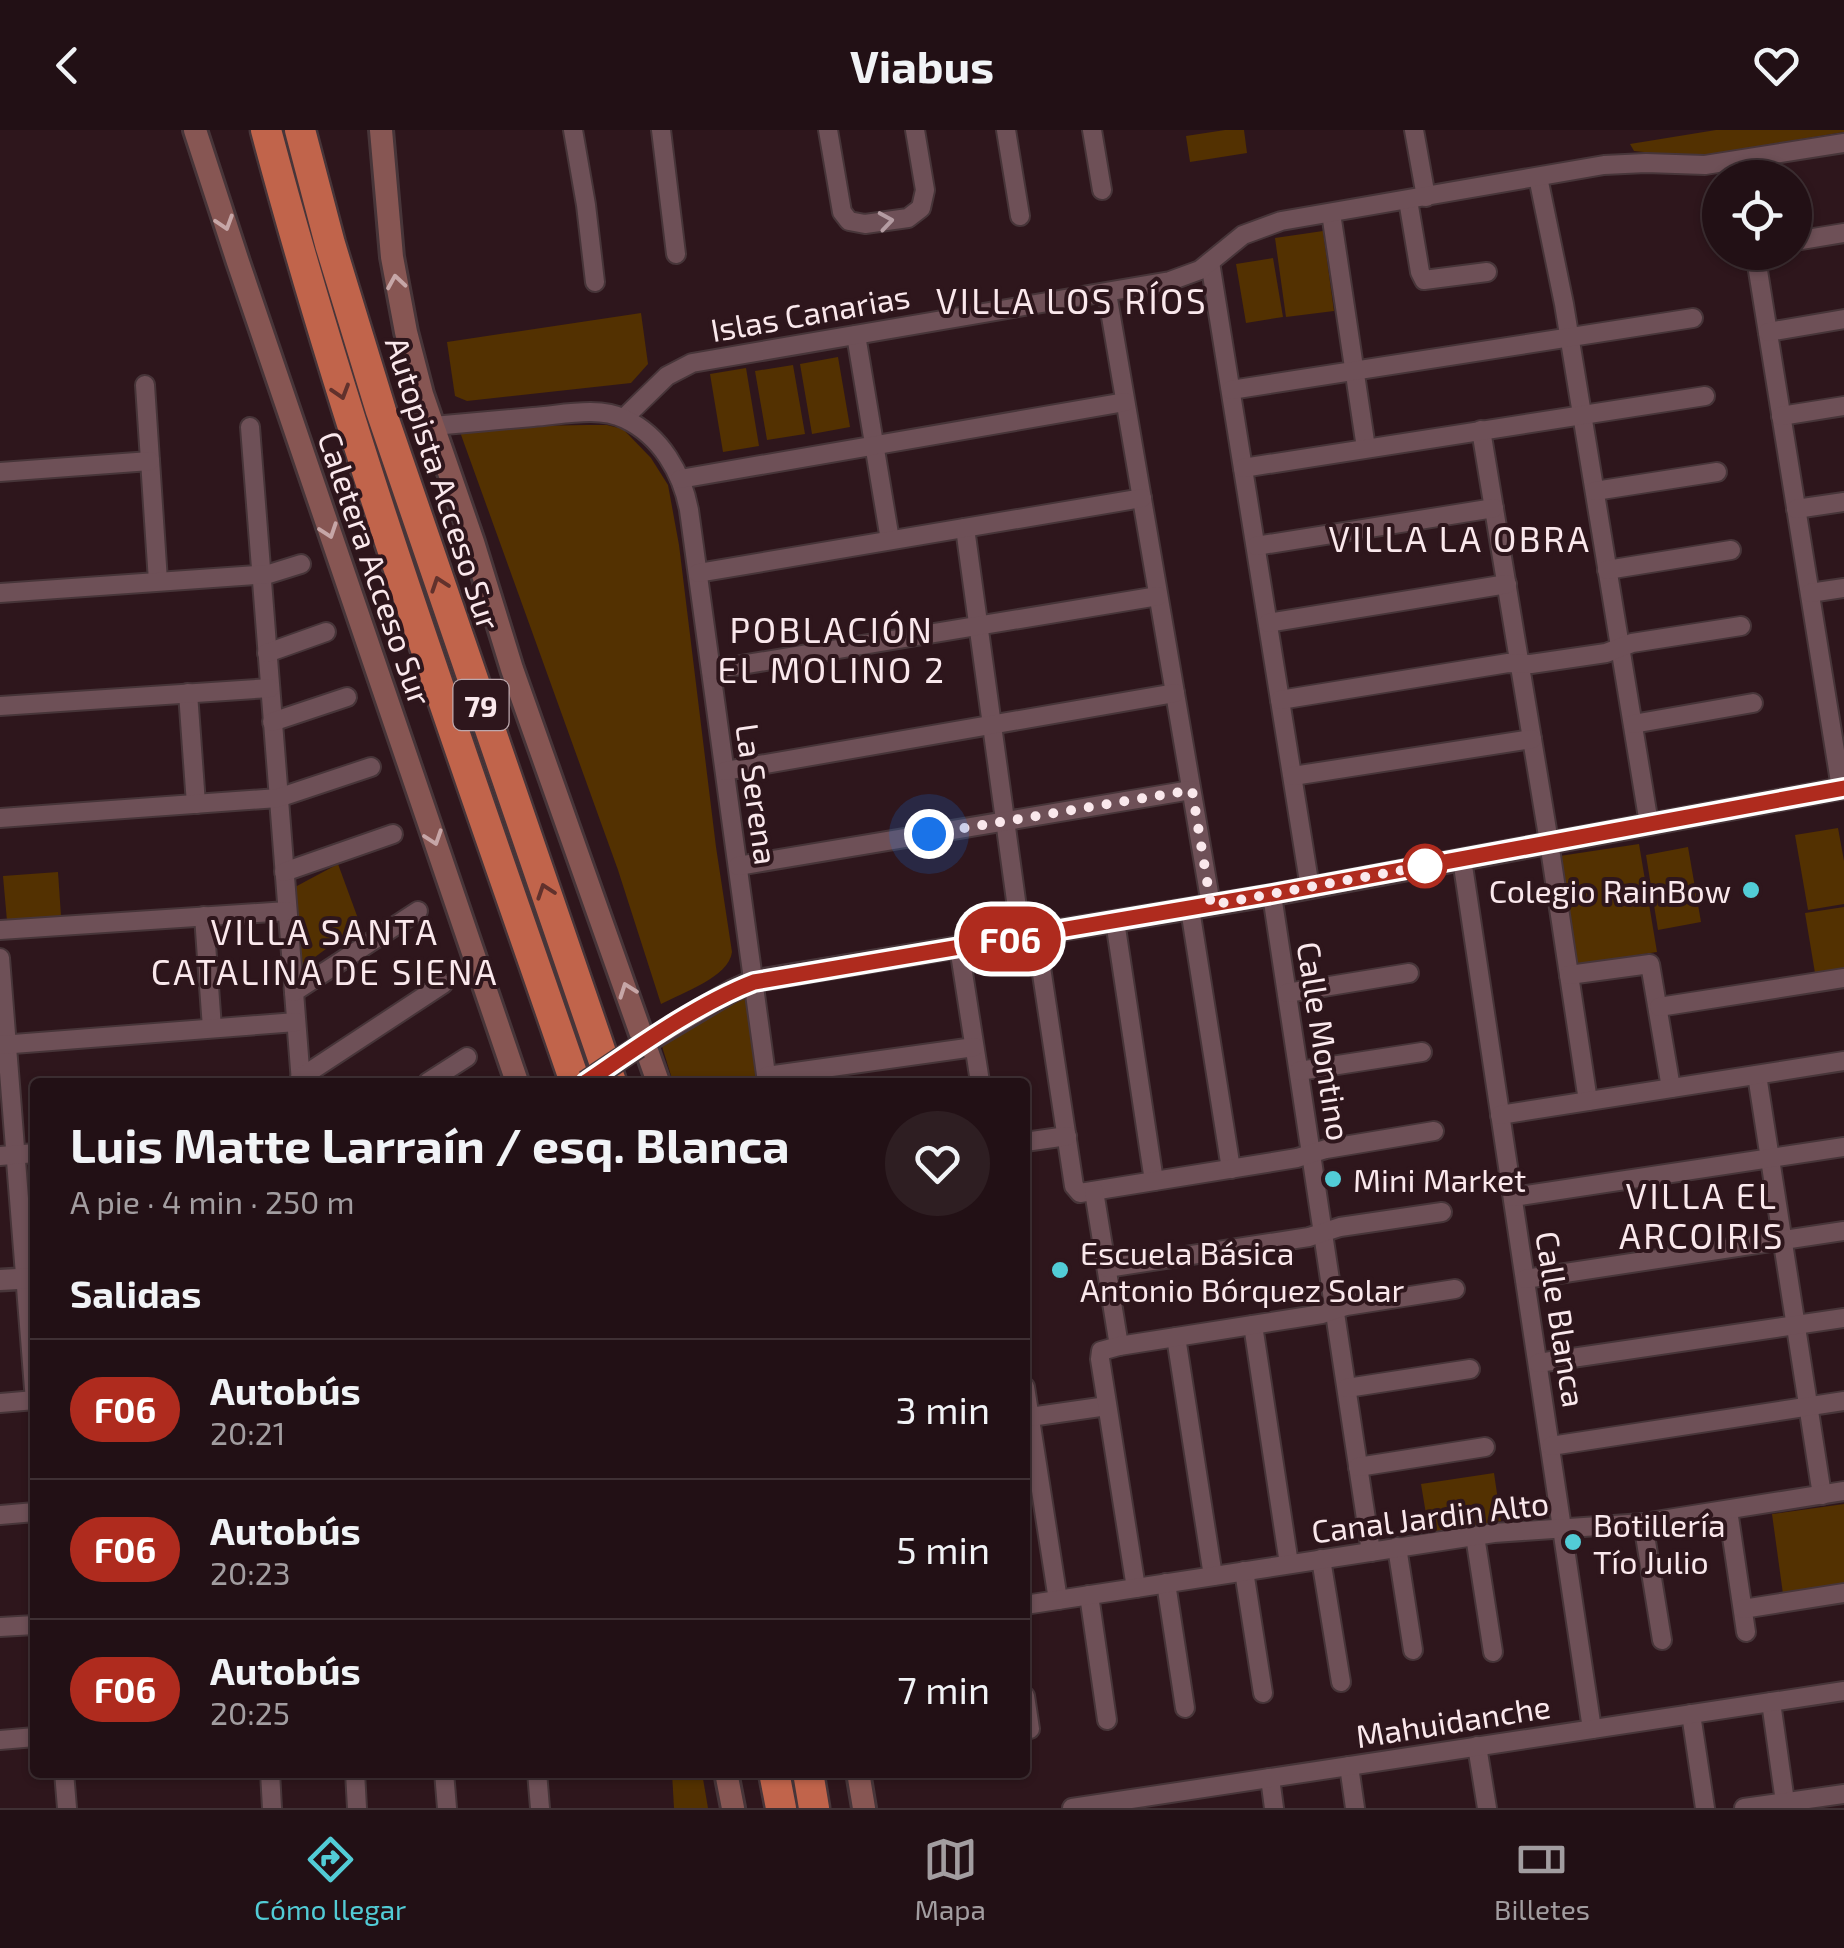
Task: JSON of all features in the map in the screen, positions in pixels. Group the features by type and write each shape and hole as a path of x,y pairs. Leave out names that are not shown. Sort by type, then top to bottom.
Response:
{"highway":[{"name":"79","path":"266,130 314,303 374,494 574,1078"},
{"name":"Autopista Acceso Sur","path":"300,130 381,411 609,1078"},
{"path":"775,1778 781,1808"},
{"path":"809,1778 814,1808"}],"main road":[{"name":"Caletera Acceso Sur","path":"195,130 516,1078"},
{"path":"381,130 387,213 400,300 418,378 512,669 656,1078"},
{"path":"727,1778 732,1808"},
{"path":"859,1778 864,1808"}],"street":[{"path":"574,130 595,282"},
{"path":"661,130 676,254"},
{"path":"828,130 842,212 849,221 860,225 908,218 921,208 925,190 915,130"},
{"path":"1006,130 1020,216"},
{"path":"1092,130 1102,190"},
{"path":"1414,130 1420,272 1424,280 1487,272"},
{"name":"Islas Canarias","path":"1777,160 1844,143"},
{"name":"Islas Canarias","path":"624,418 667,376 692,362 1179,279 1200,270 1231,243 1255,229 1281,221 1625,163 1702,167"},
{"path":"1538,177 1569,337 1649,824"},
{"path":"1331,213 1366,448"},
{"path":"1812,238 1844,233"},
{"path":"1210,262 1310,888"},
{"path":"592,1078 732,991 754,982 1310,888 1842,788 1831,677 1810,593 1758,270"},
{"path":"1106,293 1211,905"},
{"path":"1231,390 1693,318"},
{"path":"1768,332 1844,320"},
{"path":"856,335 890,540"},
{"path":"145,385 158,580"},
{"path":"1243,468 1705,396"},
{"path":"680,478 1126,402"},
{"path":"1782,416 1844,406"},
{"path":"433,426 592,412 624,418"},
{"name":"La Serena","path":"624,418 659,446 680,478 689,510 767,1078"},
{"path":"250,427 300,1078"},
{"path":"1482,430 1588,1102"},
{"path":"0,472 150,461"},
{"path":"1594,491 1718,472"},
{"path":"698,573 1142,498"},
{"path":"1796,509 1844,502"},
{"path":"1256,546 1494,508"},
{"path":"965,528 1006,821 1067,1136 1106,1268 1110,1349"},
{"path":"1608,570 1730,550"},
{"path":"0,593 277,573 301,564"},
{"path":"1268,623 1506,584"},
{"path":"1810,593 1844,588"},
{"path":"711,670 1158,596"},
{"path":"1280,700 1508,663 1606,653 1632,643 1742,626"},
{"path":"267,653 326,632"},
{"path":"0,706 270,688"},
{"path":"188,693 196,804"},
{"path":"725,770 1175,693"},
{"path":"272,722 347,697"},
{"path":"1633,724 1753,703"},
{"path":"1293,776 1532,739"},
{"path":"0,818 278,798 371,767"},
{"path":"738,866 1192,790"},
{"path":"284,872 393,834"},
{"name":"Calle Blanca","path":"1462,859 1592,1729"},
{"name":"Calle Montino","path":"1272,894 1371,1552"},
{"path":"1190,909 1231,1169"},
{"path":"0,930 287,911"},
{"path":"294,992 418,911"},
{"path":"204,916 212,1028"},
{"path":"1114,921 1154,1182"},
{"path":"959,947 979,1078"},
{"path":"0,958 8,1155 30,1278 0,1280"},
{"path":"1569,976 1650,964 1671,1088"},
{"path":"1287,993 1409,973"},
{"path":"1659,1007 1844,978"},
{"path":"303,1078 442,984"},
{"path":"3,1044 296,1022"},
{"path":"773,1078 974,1047"},
{"path":"1299,1072 1422,1052"},
{"path":"434,1078 467,1057"},
{"path":"1500,1115 1844,1061"},
{"path":"1756,1075 1822,1495"},
{"path":"1086,1191 1297,1158 1326,1149 1434,1130"},
{"path":"1030,1141 1067,1136"},
{"path":"1513,1196 1844,1148"},
{"path":"1106,1268 1442,1212"},
{"path":"1525,1279 1844,1232"},
{"path":"1136,1588 1100,1359 1110,1349 1455,1289"},
{"path":"1538,1363 1844,1318"},
{"path":"1252,1325 1290,1564"},
{"path":"1176,1337 1213,1576"},
{"path":"1347,1388 1470,1369"},
{"path":"0,1403 30,1401"},
{"path":"1551,1446 1844,1402"},
{"path":"1030,1418 1107,1406"},
{"path":"1358,1467 1485,1447"},
{"path":"1030,1449 1058,1600"},
{"name":"Canal Jardin Alto","path":"1030,1604 1475,1536 1644,1523 1844,1491"},
{"path":"1728,1510 1746,1632"},
{"path":"0,1515 30,1512"},
{"path":"1030,1524 1046,1522"},
{"path":"1644,1523 1662,1640"},
{"path":"1475,1536 1493,1652"},
{"path":"1397,1548 1413,1650"},
{"path":"1321,1559 1341,1682"},
{"path":"1244,1571 1263,1693"},
{"path":"1166,1583 1185,1708"},
{"path":"1743,1608 1844,1593"},
{"path":"1088,1595 1107,1720"},
{"path":"0,1628 30,1625"},
{"name":"Mahuidanche","path":"1072,1808 1195,1799 1270,1778 1844,1690"},
{"path":"1770,1702 1795,1804"},
{"path":"1691,1714 1705,1808"},
{"path":"0,1740 30,1738"},
{"path":"1478,1746 1486,1808"},
{"path":"1349,1766 1355,1808"},
{"path":"64,1778 67,1808"},
{"path":"270,1778 272,1808"},
{"path":"356,1778 358,1808"},
{"path":"444,1778 447,1808"},
{"path":"538,1778 540,1808"},
{"path":"1270,1778 1274,1808"},
{"path":"1744,1808 1795,1804 1844,1794"}],"shaded area":[{"path":"1244,130 1247,153 1190,162 1186,136"},
{"path":"1716,130 1844,132 1693,157 1634,151 1630,144"},
{"path":"1323,231 1334,311 1286,317 1275,238"},
{"path":"1273,258 1283,317 1246,323 1236,264"},
{"path":"641,313 648,364 631,383 467,401 455,396 447,342"},
{"path":"838,357 850,427 812,434 800,364"},
{"path":"793,365 805,434 767,440 755,371"},
{"path":"746,368 759,446 723,452 710,374"},
{"path":"607,425 623,429 651,458 668,485 732,952 714,977 661,1004 618,870 460,432"},
{"path":"1838,828 1844,861 1844,904 1808,910 1795,835"},
{"path":"1639,844 1657,952 1569,965 1553,857"},
{"path":"1688,847 1701,922 1658,930 1646,855"},
{"path":"338,864 360,924 300,968 295,887"},
{"path":"58,872 61,916 7,921 3,876"},
{"path":"1844,907 1844,968 1815,973 1805,913"},
{"path":"740,992 746,996 757,1078 672,1078 661,1043"},
{"path":"1494,1473 1501,1521 1429,1532 1421,1484"},
{"path":"1844,1504 1844,1587 1783,1594 1772,1514"},
{"path":"672,1778 703,1778 708,1808 674,1808"}],"bus line":[{"name":"F06","path":"592,1078 654,1037 754,982 1272,894 1844,788"}],"place":[{"name":"Colegio RainBow","path":"1751,890"},
{"name":"Mini Market","path":"1333,1179"},
{"name":"Escuela Básica Antonio Bórquez Solar","path":"1060,1270"},
{"name":"Botillería Tío Julio","path":"1573,1542"}],"district":[{"name":"VILLA LOS RÍOS","path":"1072,300"},
{"name":"VILLA LA OBRA","path":"1460,538"},
{"name":"POBLACIÓN EL MOLINO 2","path":"832,649"},
{"name":"VILLA SANTA CATALINA DE SIENA","path":"325,951"},
{"name":"VILLA EL ARCOIRIS","path":"1702,1215"}],"route":[{"path":"929,834 1192,790 1211,905 1425,866"}]}
